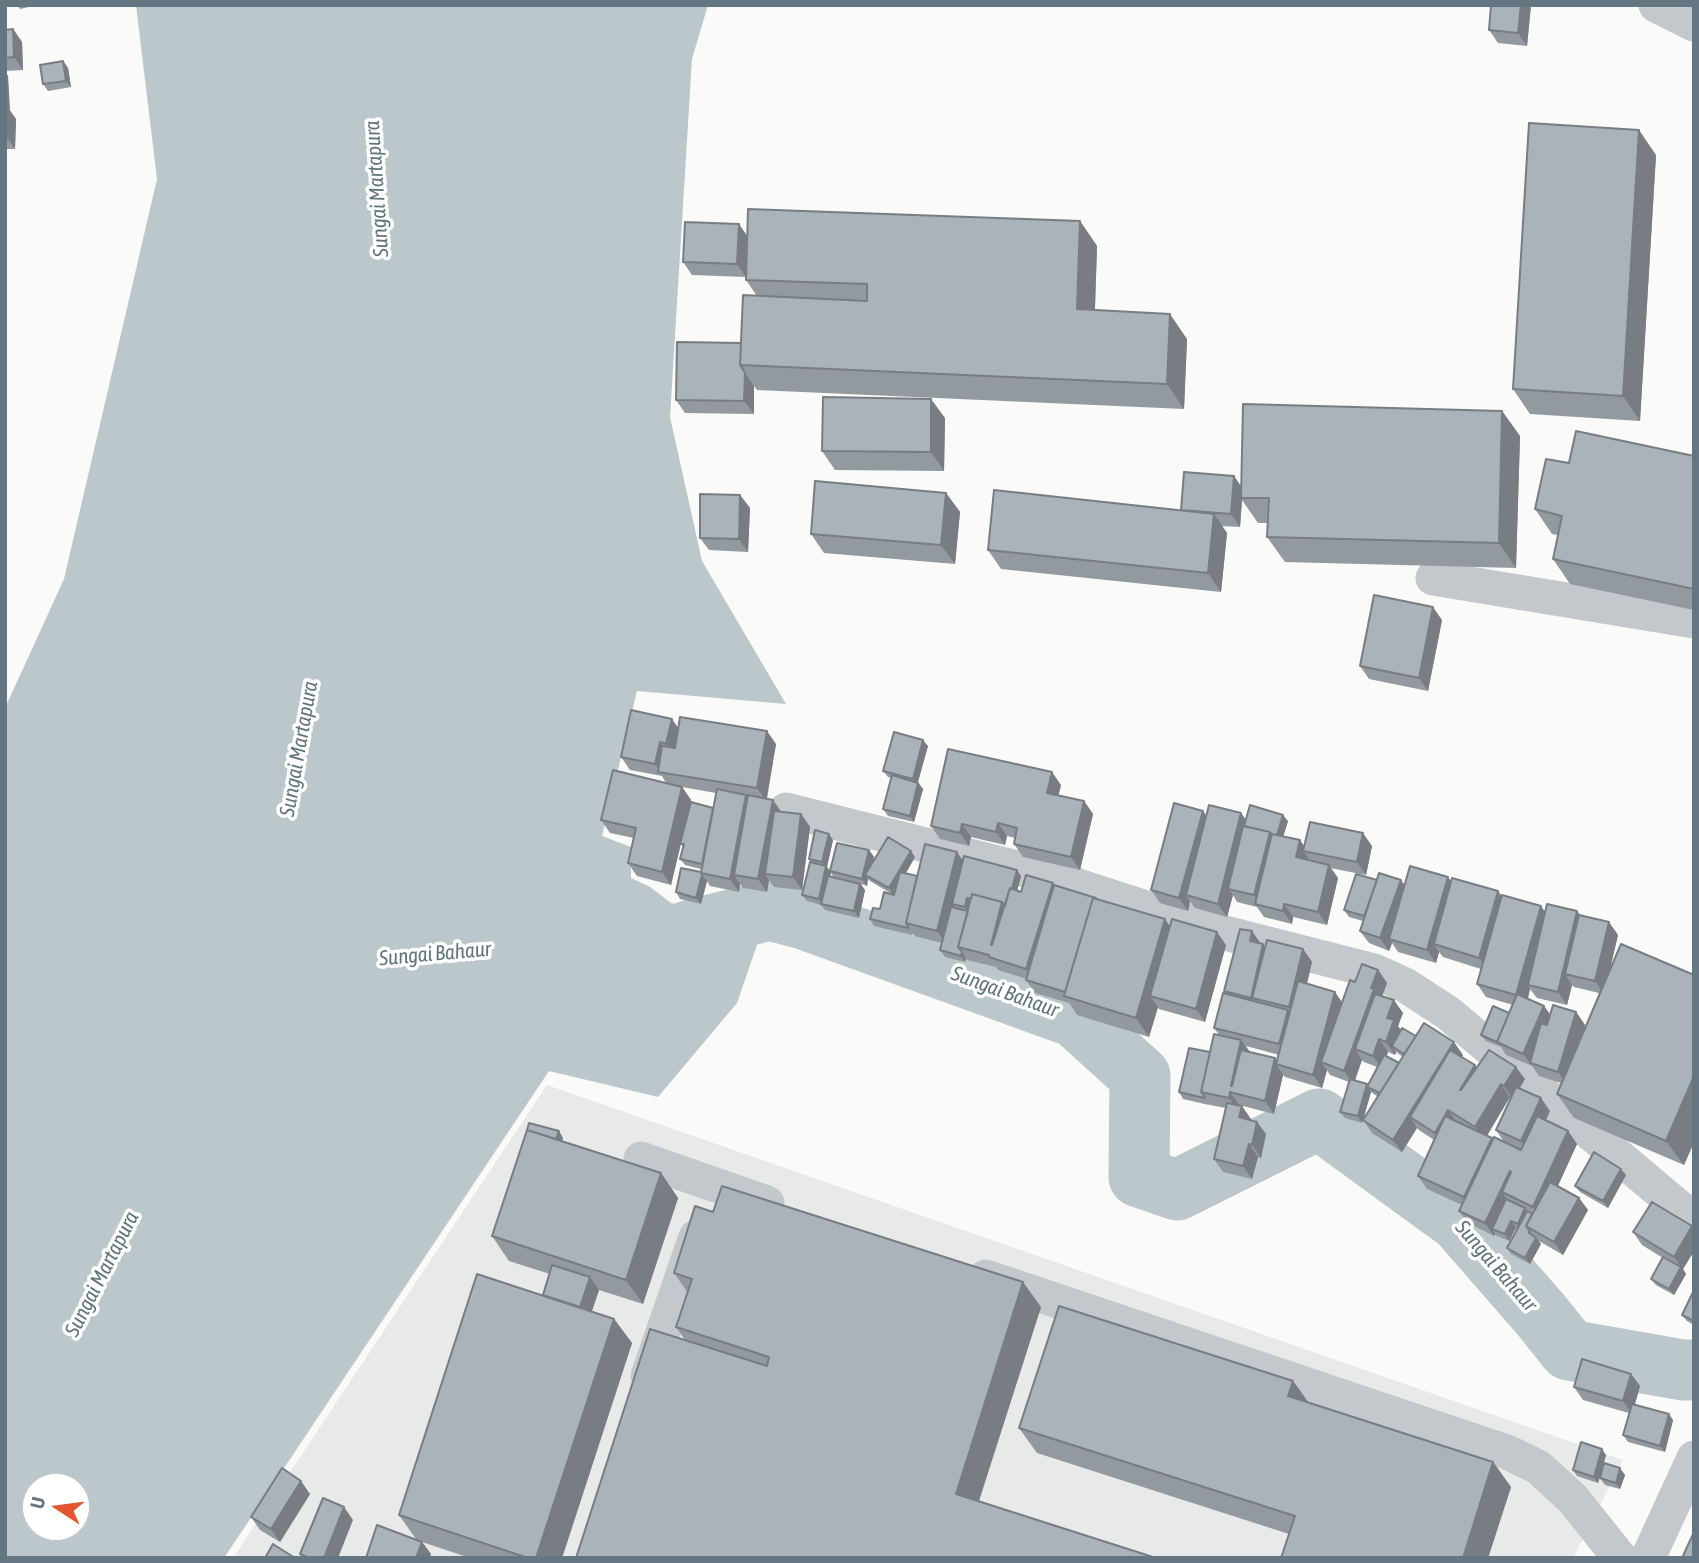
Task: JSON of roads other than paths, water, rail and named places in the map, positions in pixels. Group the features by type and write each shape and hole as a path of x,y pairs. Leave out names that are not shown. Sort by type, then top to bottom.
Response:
{"street":[{"path":"1656,5 1694,24"},
{"path":"1433,578 1694,621"},
{"path":"786,810 1041,874 1213,930 1374,971 1405,985 1448,1013 1694,1220"},
{"path":"641,1159 794,1212"},
{"path":"636,1408 715,1185"},
{"path":"952,1265 1507,1452 1538,1467 1573,1499 1620,1558"},
{"path":"1648,1558 1694,1458"}],"water":[{"name":"Sungai Martapura","path":"136,5 708,5 692,59 670,417 702,561 786,704 637,691 602,836 631,847 631,878 650,887 671,903 702,911 713,899 769,910 737,1003 658,1097 549,1071 224,1558 5,1558 5,708 64,579 157,179"}],"waterway":[{"name":"Sungai Bahaur","path":"688,931 769,910 804,919 1075,1017 1140,1076 1139,1177 1177,1190 1319,1119 1459,1221 1569,1350 1694,1370"}]}
